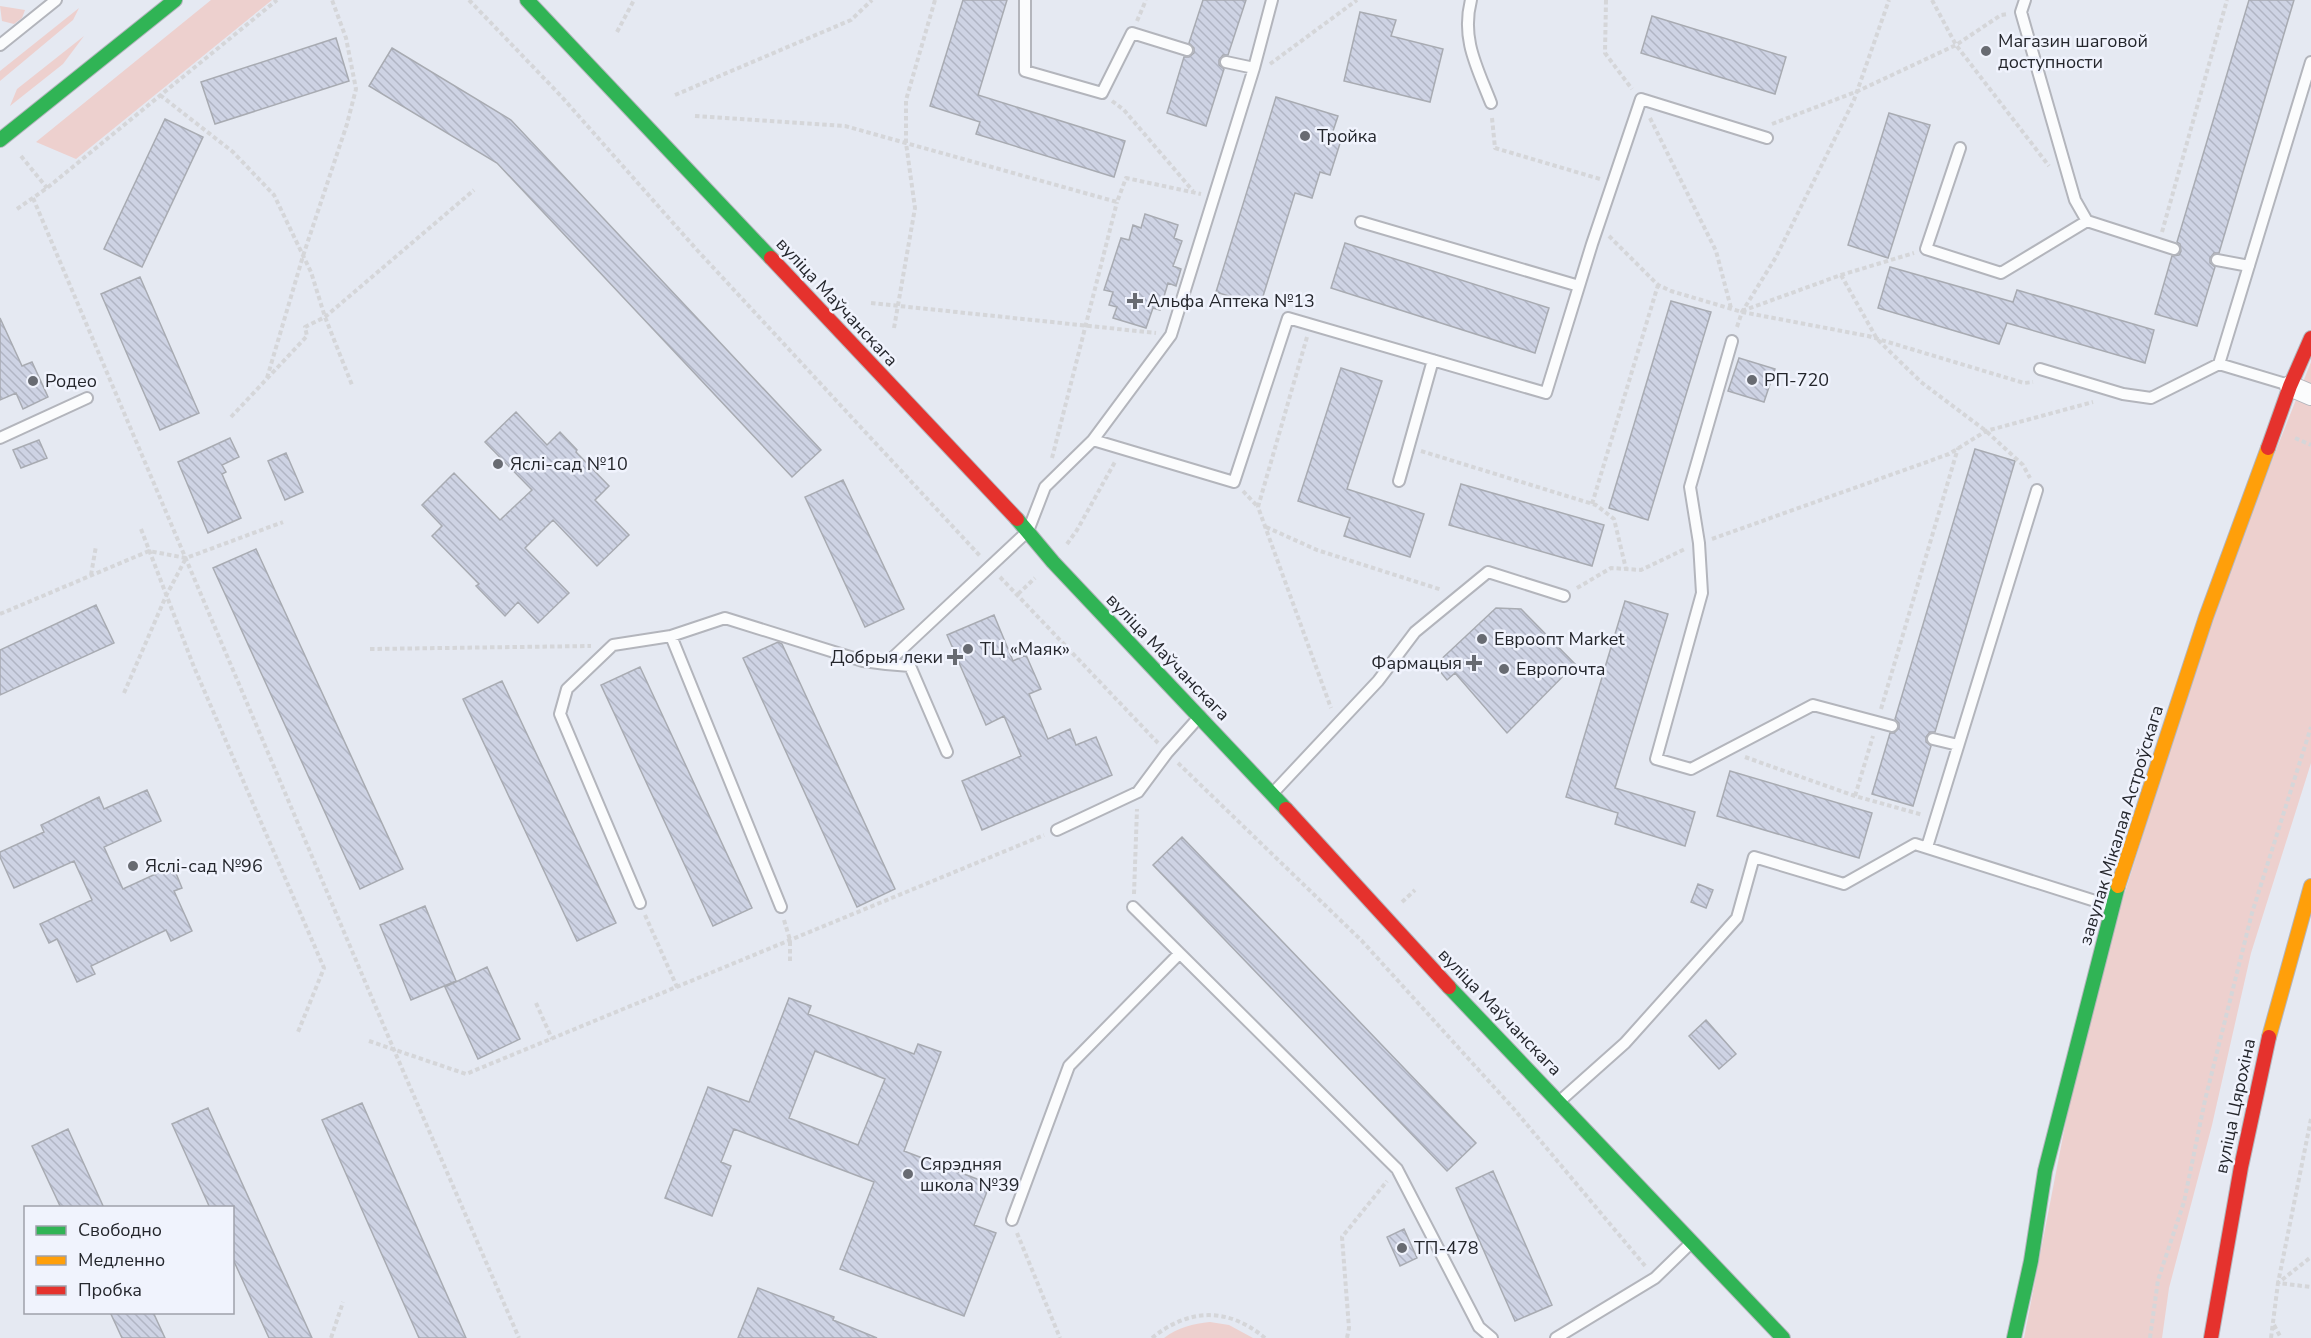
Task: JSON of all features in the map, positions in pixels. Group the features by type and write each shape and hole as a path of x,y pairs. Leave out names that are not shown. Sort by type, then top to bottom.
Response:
{"main road":[{"path":"0,140 175,0"},
{"name":"вуліца Маўчанскага","path":"527,0 1028,531 1053,562 1200,716 1455,993 1783,1338"},
{"name":"завулак Мікалая Астроўскага","path":"2014,1338 2031,1261 2045,1171 2111,906 2206,617 2290,386 2311,338"},
{"name":"вуліца Цярохіна","path":"2211,1338 2239,1170 2255,1094 2304,928 2311,886"}],"street":[{"path":"2290,386 2311,395"}],"lane":[{"path":"0,45 56,0"},
{"path":"1025,0 1025,71 1102,93 1132,33 1187,50"},
{"path":"886,664 1028,531 1045,486 1094,440 1171,335 1254,68 1272,0"},
{"path":"1471,0 1467,14 1468,46 1491,103"},
{"path":"2025,0 2021,12 2075,200 2087,221 2174,249"},
{"path":"1226,62 1254,68"},
{"path":"2219,364 2311,63"},
{"path":"1094,440 1234,482 1288,318 1546,393 1598,225 1641,99 1767,138"},
{"path":"1960,148 1926,249 2001,273 2087,221"},
{"path":"1361,222 1579,286"},
{"path":"2217,260 2249,266"},
{"path":"1732,342 1690,487 1699,543 1702,593 1656,759 1691,769 1813,705 1892,726"},
{"path":"1399,481 1432,360"},
{"path":"2040,369 2123,394 2151,398 2219,364 2290,386"},
{"path":"0,438 87,398"},
{"path":"1927,847 2037,490"},
{"path":"1272,795 1378,681 1415,632 1488,572 1564,596"},
{"path":"640,903 560,714 567,689 613,645 670,636 725,618 863,661 909,666 946,752"},
{"path":"670,636 781,907"},
{"path":"1057,830 1138,792 1167,753 1200,716"},
{"path":"1933,739 1958,745"},
{"path":"1560,1101 1625,1043 1737,918 1754,857 1844,884 1915,844 2111,906"},
{"path":"1133,907 1397,1168 1479,1327 1492,1338"},
{"path":"1012,1220 1069,1066 1179,954"},
{"path":"1556,1338 1655,1278 1692,1242"}],"path":[{"path":"17,209 47,188 277,0"},
{"path":"267,378 303,256 357,89 346,38 332,0"},
{"path":"469,0 561,96 697,250 988,566 1018,594 1167,753 1362,941 1513,1108 1655,1278"},
{"path":"617,32 634,0"},
{"path":"675,95 852,20 872,0"},
{"path":"894,328 915,208 906,143 906,100 935,0"},
{"path":"1132,33 1146,0"},
{"path":"1250,79 1357,0"},
{"path":"1607,0 1605,53 1641,99 1716,251 1731,308"},
{"path":"1732,342 1742,312 1776,257 1858,91 1889,0"},
{"path":"1932,0 1956,45 2054,173"},
{"path":"2158,244 2228,0"},
{"path":"1767,138 1773,123 1858,91 1956,45 2001,15 2021,12"},
{"path":"1102,93 1124,110 1193,191"},
{"path":"160,95 233,152 274,195 311,272 325,317 352,386"},
{"path":"1491,103 1495,148 1612,183"},
{"path":"695,116 845,126 1117,202"},
{"path":"21,156 47,188"},
{"path":"1045,486 1117,202 1126,178 1214,197"},
{"path":"231,417 307,336 305,327 325,317 474,190"},
{"path":"33,198 394,1050 519,1338"},
{"path":"1598,225 1658,285 1671,291 1742,312 1877,339 2024,383 2030,383 2053,373"},
{"path":"1742,312 1841,275 1926,249"},
{"path":"1841,275 1877,339 1921,382 1986,431 2023,465 2037,490"},
{"path":"1592,504 1658,285"},
{"path":"871,303 1171,335"},
{"path":"1258,507 1310,324"},
{"path":"1564,596 1611,568 1641,570 1699,543 1949,454 1986,431 2123,394"},
{"path":"1408,447 1592,504 1614,519 1626,569"},
{"path":"1077,530 1122,448"},
{"path":"1855,796 1958,448"},
{"path":"1234,482 1258,507 1337,725"},
{"path":"0,614 149,551 186,558 283,522"},
{"path":"1265,526 1317,550 1459,596"},
{"path":"141,529 194,666 324,968 298,1032"},
{"path":"91,576 96,546"},
{"path":"124,693 166,596 186,558"},
{"path":"370,649 613,645"},
{"path":"2150,1338 2158,1280 2184,1202 2205,1100 2252,913 2311,727"},
{"path":"1727,751 1855,796 1936,819"},
{"path":"1133,907 1138,792"},
{"path":"369,1041 466,1074 1057,830"},
{"path":"640,903 677,987"},
{"path":"781,907 790,940 790,963"},
{"path":"536,1003 552,1039"},
{"path":"2271,1338 2278,1283 2311,1119"},
{"path":"1347,1338 1349,1328 1342,1237 1397,1168"},
{"path":"1012,1220 1060,1338"},
{"path":"2278,1283 2311,1257"},
{"path":"2278,1283 2311,1287"},
{"path":"331,1338 343,1302"},
{"path":"1152,1338 1169,1325 1189,1317 1210,1315 1231,1318 1251,1326 1265,1338"},
{"path":"2273,1325 2281,1338"}],"shaded area":[{"path":"211,0 272,0 76,159 36,142"},
{"path":"0,6 25,10 22,18 14,24 2,21"},
{"path":"79,8 73,20 0,81 0,71"},
{"path":"84,36 63,64 10,106 17,89"},
{"path":"2311,362 2311,763 2251,953 2212,1125 2169,1288 2162,1338 2024,1338 2086,1017 2215,604"},
{"path":"1210,1322 1229,1325 1253,1338 1164,1338 1186,1327"}],"building":[{"path":"963,0 1007,0 978,95 1125,141 1114,177 976,134 980,122 930,106"},
{"path":"1203,0 1246,0 1228,55 1223,55 1219,60 1219,65 1224,69 1206,126 1167,113 1184,57 1189,57 1194,53 1194,48 1189,43"},
{"path":"2249,0 2294,0 2219,253 2214,253 2210,258 2210,263 2215,267 2197,326 2155,314 2172,256 2179,255 2181,251 2180,244 2177,242"},
{"path":"1360,12 1396,20 1391,36 1443,49 1430,102 1344,81"},
{"path":"1652,16 1786,57 1775,94 1641,53"},
{"path":"336,38 349,81 215,124 201,82"},
{"path":"392,48 511,120 821,450 792,477 497,163 369,86"},
{"path":"1276,97 1338,116 1332,134 1342,137 1330,175 1320,172 1312,198 1295,193 1260,306 1216,292"},
{"path":"1889,113 1930,125 1888,258 1848,245"},
{"path":"165,119 203,137 142,267 104,249"},
{"path":"1145,214 1178,225 1174,238 1182,241 1173,266 1181,269 1176,286 1168,283 1160,310 1153,308 1146,328 1113,318 1117,307 1109,305 1113,292 1104,290 1121,238 1129,240 1133,225 1141,228"},
{"path":"1345,243 1549,308 1535,353 1331,288"},
{"path":"1890,267 2013,302 2017,290 2154,330 2145,363 2007,323 1999,344 1878,308"},
{"path":"140,277 199,413 160,430 101,294"},
{"path":"1671,301 1711,312 1648,520 1609,508"},
{"path":"0,318 22,366 32,362 48,397 23,409 16,393 0,400"},
{"name":"РП-720","path":"1739,358 1775,369 1764,402 1728,391"},
{"path":"1341,368 1382,381 1347,489 1424,514 1410,557 1344,536 1350,518 1298,501"},
{"path":"516,412 547,445 560,432 577,450 576,452 609,486 595,500 629,535 597,566 553,520 525,548 569,593 538,623 518,602 505,616 476,586 479,584 432,536 442,526 422,505 454,473 500,520 532,490 485,442"},
{"path":"230,438 239,457 222,465 226,472 222,474 241,518 208,533 178,462"},
{"path":"39,440 47,458 21,468 13,450"},
{"path":"1975,449 2015,461 1935,732 1930,732 1926,737 1926,742 1931,746 1913,806 1872,794 1890,733 1894,733 1899,728 1899,723 1895,719"},
{"path":"286,453 303,492 285,500 268,461"},
{"path":"843,480 904,609 865,627 805,497"},
{"path":"1461,484 1604,525 1592,566 1449,525"},
{"path":"256,549 403,869 360,889 213,568"},
{"path":"1625,601 1668,614 1615,788 1695,812 1685,846 1615,824 1618,813 1566,797"},
{"path":"96,605 114,643 0,695 0,650"},
{"path":"1496,608 1521,609 1575,664 1507,733 1455,673 1447,680 1435,665"},
{"path":"994,615 1013,661 1026,655 1041,689 1029,694 1048,739 1070,729 1076,745 1096,737 1112,775 982,830 962,781 1021,756 1004,716 986,725 947,635"},
{"path":"778,642 782,644 895,889 857,907 743,658"},
{"path":"640,667 752,908 713,926 601,685"},
{"path":"502,681 616,923 577,941 463,699"},
{"path":"1730,771 1872,813 1859,858 1717,816"},
{"path":"147,790 161,821 104,847 123,889 173,866 182,888 174,891 192,931 171,941 166,930 91,966 95,974 77,982 57,939 49,943 40,924 92,900 74,861 14,888 0,857 0,852 44,832 41,825 99,797 104,809"},
{"path":"1182,837 1476,1143 1447,1171 1153,865"},
{"path":"1698,884 1713,890 1706,908 1691,902"},
{"path":"425,906 456,981 411,1000 380,925"},
{"path":"487,967 520,1039 478,1059 445,987"},
{"name":"Сярэдняя школа №39","path":"789,998 811,1006 808,1014 914,1054 918,1044 941,1052 904,1151 990,1184 974,1225 996,1233 964,1316 840,1269 874,1182 734,1129 721,1162 731,1166 712,1216 665,1198 708,1087 749,1102","holes":["815,1051 885,1079 858,1145 789,1118"]},
{"path":"1706,1020 1736,1054 1719,1069 1689,1036"},
{"path":"362,1103 466,1338 419,1338 322,1120"},
{"path":"208,1108 312,1338 269,1338 234,1261 234,1206 209,1206 172,1124"},
{"path":"68,1129 103,1206 60,1206 32,1146"},
{"path":"1493,1171 1552,1305 1515,1321 1456,1188"},
{"name":"ТП-478","path":"1404,1229 1417,1258 1400,1266 1387,1237"},
{"path":"758,1288 834,1317 833,1320 877,1338 738,1338"},
{"path":"111,1314 154,1314 165,1338 122,1338"}],"traffic: fast":[{"path":"0,140 175,0"},
{"path":"527,0 771,258"},
{"path":"1017,519 1053,562 1286,809"},
{"path":"2014,1338 2031,1261 2045,1171 2118,886"},
{"path":"1449,987 1783,1338"}],"traffic: slow":[{"path":"2118,886 2206,617 2268,448"},
{"path":"2269,1037 2311,886"}],"traffic: jam":[{"path":"771,258 1017,519"},
{"path":"2268,448 2290,386 2311,338"},
{"path":"1286,809 1449,987"},
{"path":"2211,1338 2241,1167 2269,1037"}],"place":[{"name":"Магазин шаговой доступности","path":"1986,51"},
{"name":"Тройка","path":"1305,136"},
{"name":"Альфа Аптека №13","path":"1135,301"},
{"name":"РП-720","path":"1752,380"},
{"name":"Родео","path":"33,381"},
{"name":"Яслі-сад №10","path":"498,464"},
{"name":"Евроопт Market","path":"1482,639"},
{"name":"ТЦ «Маяк»","path":"968,649"},
{"name":"Добрыя леки","path":"955,657"},
{"name":"Фармацыя","path":"1474,663"},
{"name":"Европочта","path":"1504,669"},
{"name":"Яслі-сад №96","path":"133,866"},
{"name":"Сярэдняя школа №39","path":"908,1174"},
{"name":"ТП-478","path":"1402,1248"}]}
